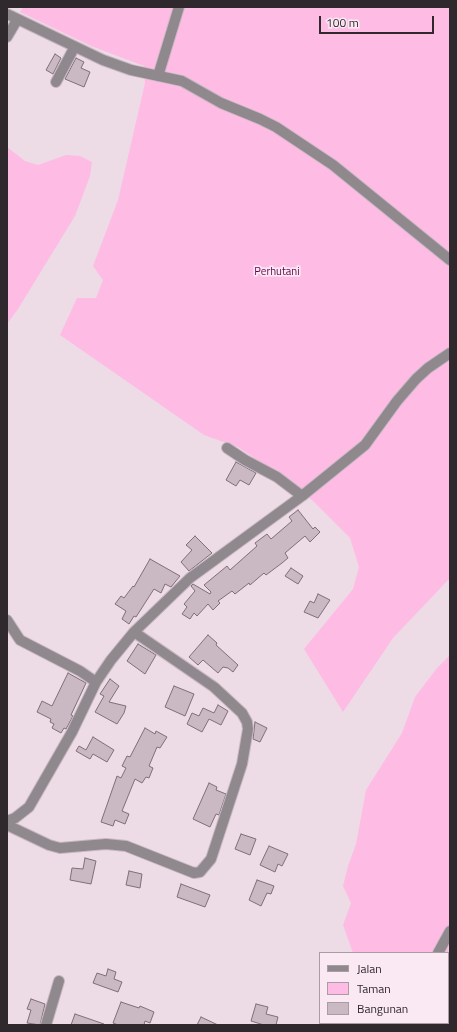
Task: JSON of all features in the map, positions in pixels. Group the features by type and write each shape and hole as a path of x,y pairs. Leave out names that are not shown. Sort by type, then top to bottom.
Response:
{"street":[{"path":"158,76 179,7"},
{"path":"7,14 74,48 118,66 182,81 213,99 260,118 285,132 333,165 450,260"},
{"path":"7,37 17,20"},
{"path":"56,82 74,48"},
{"path":"7,821 15,818 29,807 72,732 96,682 111,660 134,632 190,578 302,496 365,446 408,387 428,368 450,353"},
{"path":"227,448 245,460 277,477 302,496"},
{"path":"7,620 20,640 80,671 96,682"},
{"path":"7,825 49,845 60,848 106,844 126,846 194,873 200,872 211,859 242,764 248,729 247,722 242,713 214,687 134,632"},
{"path":"439,952 450,931"},
{"path":"46,1025 59,981"}],"green space":[{"name":"Perhutani","path":"23,7 450,7 450,578 393,638 343,712 304,649 353,589 359,567 350,538 312,500 289,482 238,447 204,435 60,335 77,298 96,298 103,280 93,266 118,200 145,83 144,66 91,46 20,12"},
{"path":"7,147 25,161 38,165 66,155 80,156 92,162 90,176 75,216 18,309 7,324"},
{"path":"450,655 450,1022 449,952 353,952 343,925 351,903 343,886 356,844 366,790 402,733 415,697 437,668"}],"building":[{"path":"55,54 61,58 53,74 46,70"},
{"path":"76,58 84,62 81,68 90,72 84,87 65,79"},
{"path":"236,462 256,473 249,485 240,480 236,486 226,480"},
{"path":"298,510 313,529 315,527 320,532 310,542 305,536 285,553 288,558 282,563 266,575 264,573 250,585 249,583 235,594 232,591 218,601 220,603 213,610 208,604 197,616 194,613 190,619 182,614 187,607 184,604 195,591 191,586 193,584 210,594 211,592 204,585 227,566 230,570 257,546 255,543 267,534 271,539 292,521 289,517"},
{"path":"195,536 212,553 189,571 181,562 192,550 186,545"},
{"path":"150,559 180,576 171,587 165,584 161,593 154,589 136,617 134,616 129,624 122,619 126,611 115,604 121,596 124,598 133,586 134,587"},
{"path":"291,568 303,576 298,584 285,576"},
{"path":"318,594 330,600 318,618 304,612 310,601 314,603"},
{"path":"208,635 217,643 216,645 238,665 233,672 228,668 223,667 218,673 203,660 198,665 189,657"},
{"path":"138,644 156,655 145,674 127,661"},
{"path":"68,673 86,683 71,715 73,716 66,729 64,728 61,733 52,728 54,724 50,722 51,719 37,712 42,701 52,706"},
{"path":"110,679 119,686 109,702 126,706 124,713 117,724 95,712 104,696 100,694"},
{"path":"174,686 194,694 185,716 165,707"},
{"path":"218,705 228,711 221,725 209,719 202,732 187,724 192,713 199,716 203,708 214,713"},
{"path":"255,722 267,728 260,742 253,739"},
{"path":"145,728 155,734 156,731 167,737 160,748 157,747 149,766 153,768 149,778 146,777 142,783 135,779 122,811 129,814 125,824 115,820 113,826 101,822 117,776 121,778 126,768 122,766 127,756 130,757"},
{"path":"93,737 114,750 107,762 93,754 90,759 76,751 79,746 86,750"},
{"path":"209,783 217,787 216,790 226,794 219,815 216,814 210,827 193,819"},
{"path":"241,834 256,839 250,855 235,849"},
{"path":"269,846 288,854 282,866 278,864 275,872 260,865"},
{"path":"85,858 96,861 91,884 70,880 72,868 83,869"},
{"path":"129,871 142,874 140,888 126,885"},
{"path":"257,880 274,886 271,894 267,893 261,906 249,900"},
{"path":"181,884 210,895 205,907 177,897"},
{"path":"108,969 116,972 114,979 122,982 118,992 93,983 97,973 106,976"},
{"path":"31,999 45,1004 40,1025 27,1023 31,1010 27,1009"},
{"path":"121,1002 139,1008 140,1006 154,1012 150,1023 145,1021 144,1025 118,1025 113,1023"},
{"path":"256,1004 268,1007 266,1014 278,1017 276,1025 264,1025 251,1021"},
{"path":"75,1014 104,1024 104,1025 71,1025"},
{"path":"201,1017 218,1025 197,1025"}]}
